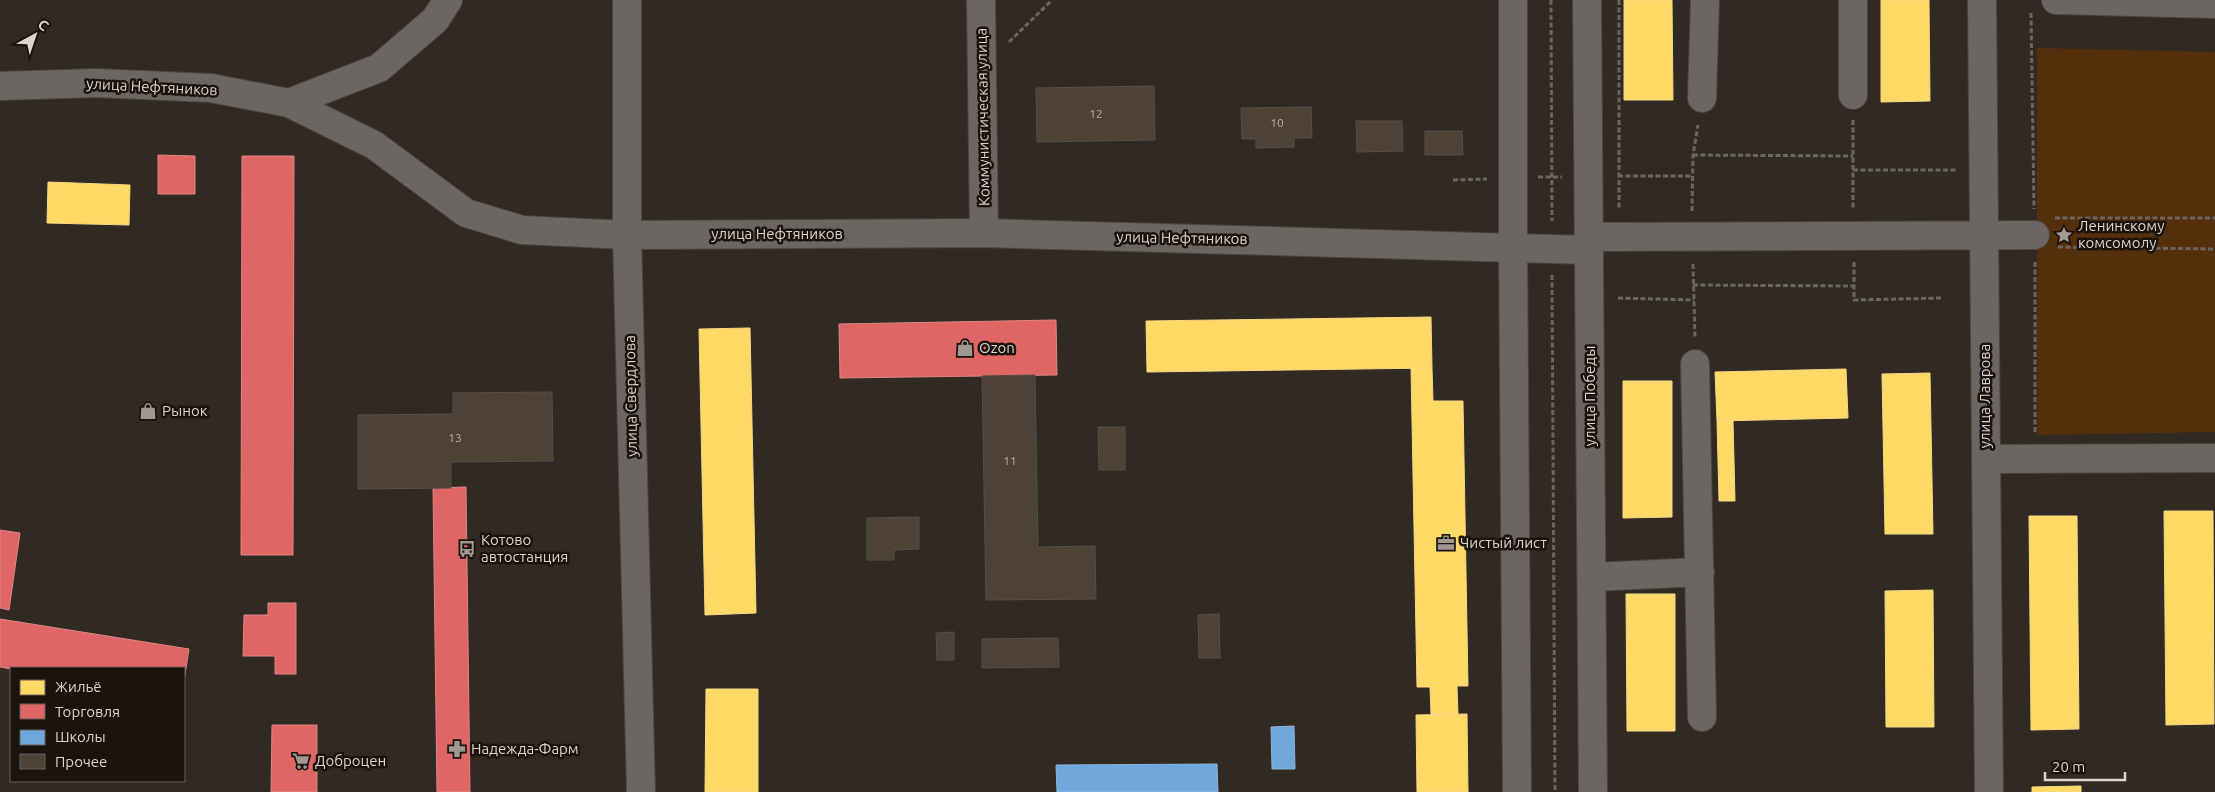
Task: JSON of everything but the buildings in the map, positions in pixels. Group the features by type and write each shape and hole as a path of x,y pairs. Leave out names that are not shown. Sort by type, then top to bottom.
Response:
{"street":[{"path":"289,104 379,68 435,20 448,0"},
{"name":"улица Свердлова","path":"627,0 627,235 640,792"},
{"name":"Коммунистическая улица","path":"981,0 984,233"},
{"path":"1513,0 1517,792"},
{"name":"улица Победы","path":"1587,0 1593,792"},
{"path":"1702,98 1705,0"},
{"path":"1853,0 1853,95"},
{"name":"улица Лаврова","path":"1982,0 1989,792"},
{"path":"2056,0 2215,4"},
{"name":"улица Нефтяников","path":"0,86 96,83 211,88 289,104 374,145 466,212 522,230 627,235 984,233 1552,248 1619,237 1984,236 2047,233"},
{"path":"1695,364 1702,717"},
{"path":"1986,459 2215,458"},
{"path":"1592,577 1700,572"}],"path":[{"path":"982,66 1030,24 1052,0"},
{"path":"1551,0 1555,792"},
{"path":"1619,0 1619,237"},
{"path":"1853,95 1854,300 1941,298"},
{"path":"1693,156 1853,156"},
{"path":"1853,170 1984,170"},
{"path":"2047,233 2215,218"},
{"path":"2047,233 2215,249"},
{"path":"1693,285 1854,286"},
{"path":"1618,290 1618,307"},
{"path":"1618,298 1694,300"}],"shaded area":[{"path":"2037,48 2215,52 2215,432 2037,435"}],"place":[{"name":"Ленинскому комсомолу","path":"2064,235"},
{"name":"Ozon","path":"965,348"},
{"name":"Рынок","path":"148,411"},
{"name":"Чистый лист","path":"1446,543"},
{"name":"Котово автостанция","path":"467,549"},
{"name":"Надежда-Фарм","path":"457,749"},
{"name":"Доброцен","path":"301,761"}]}
